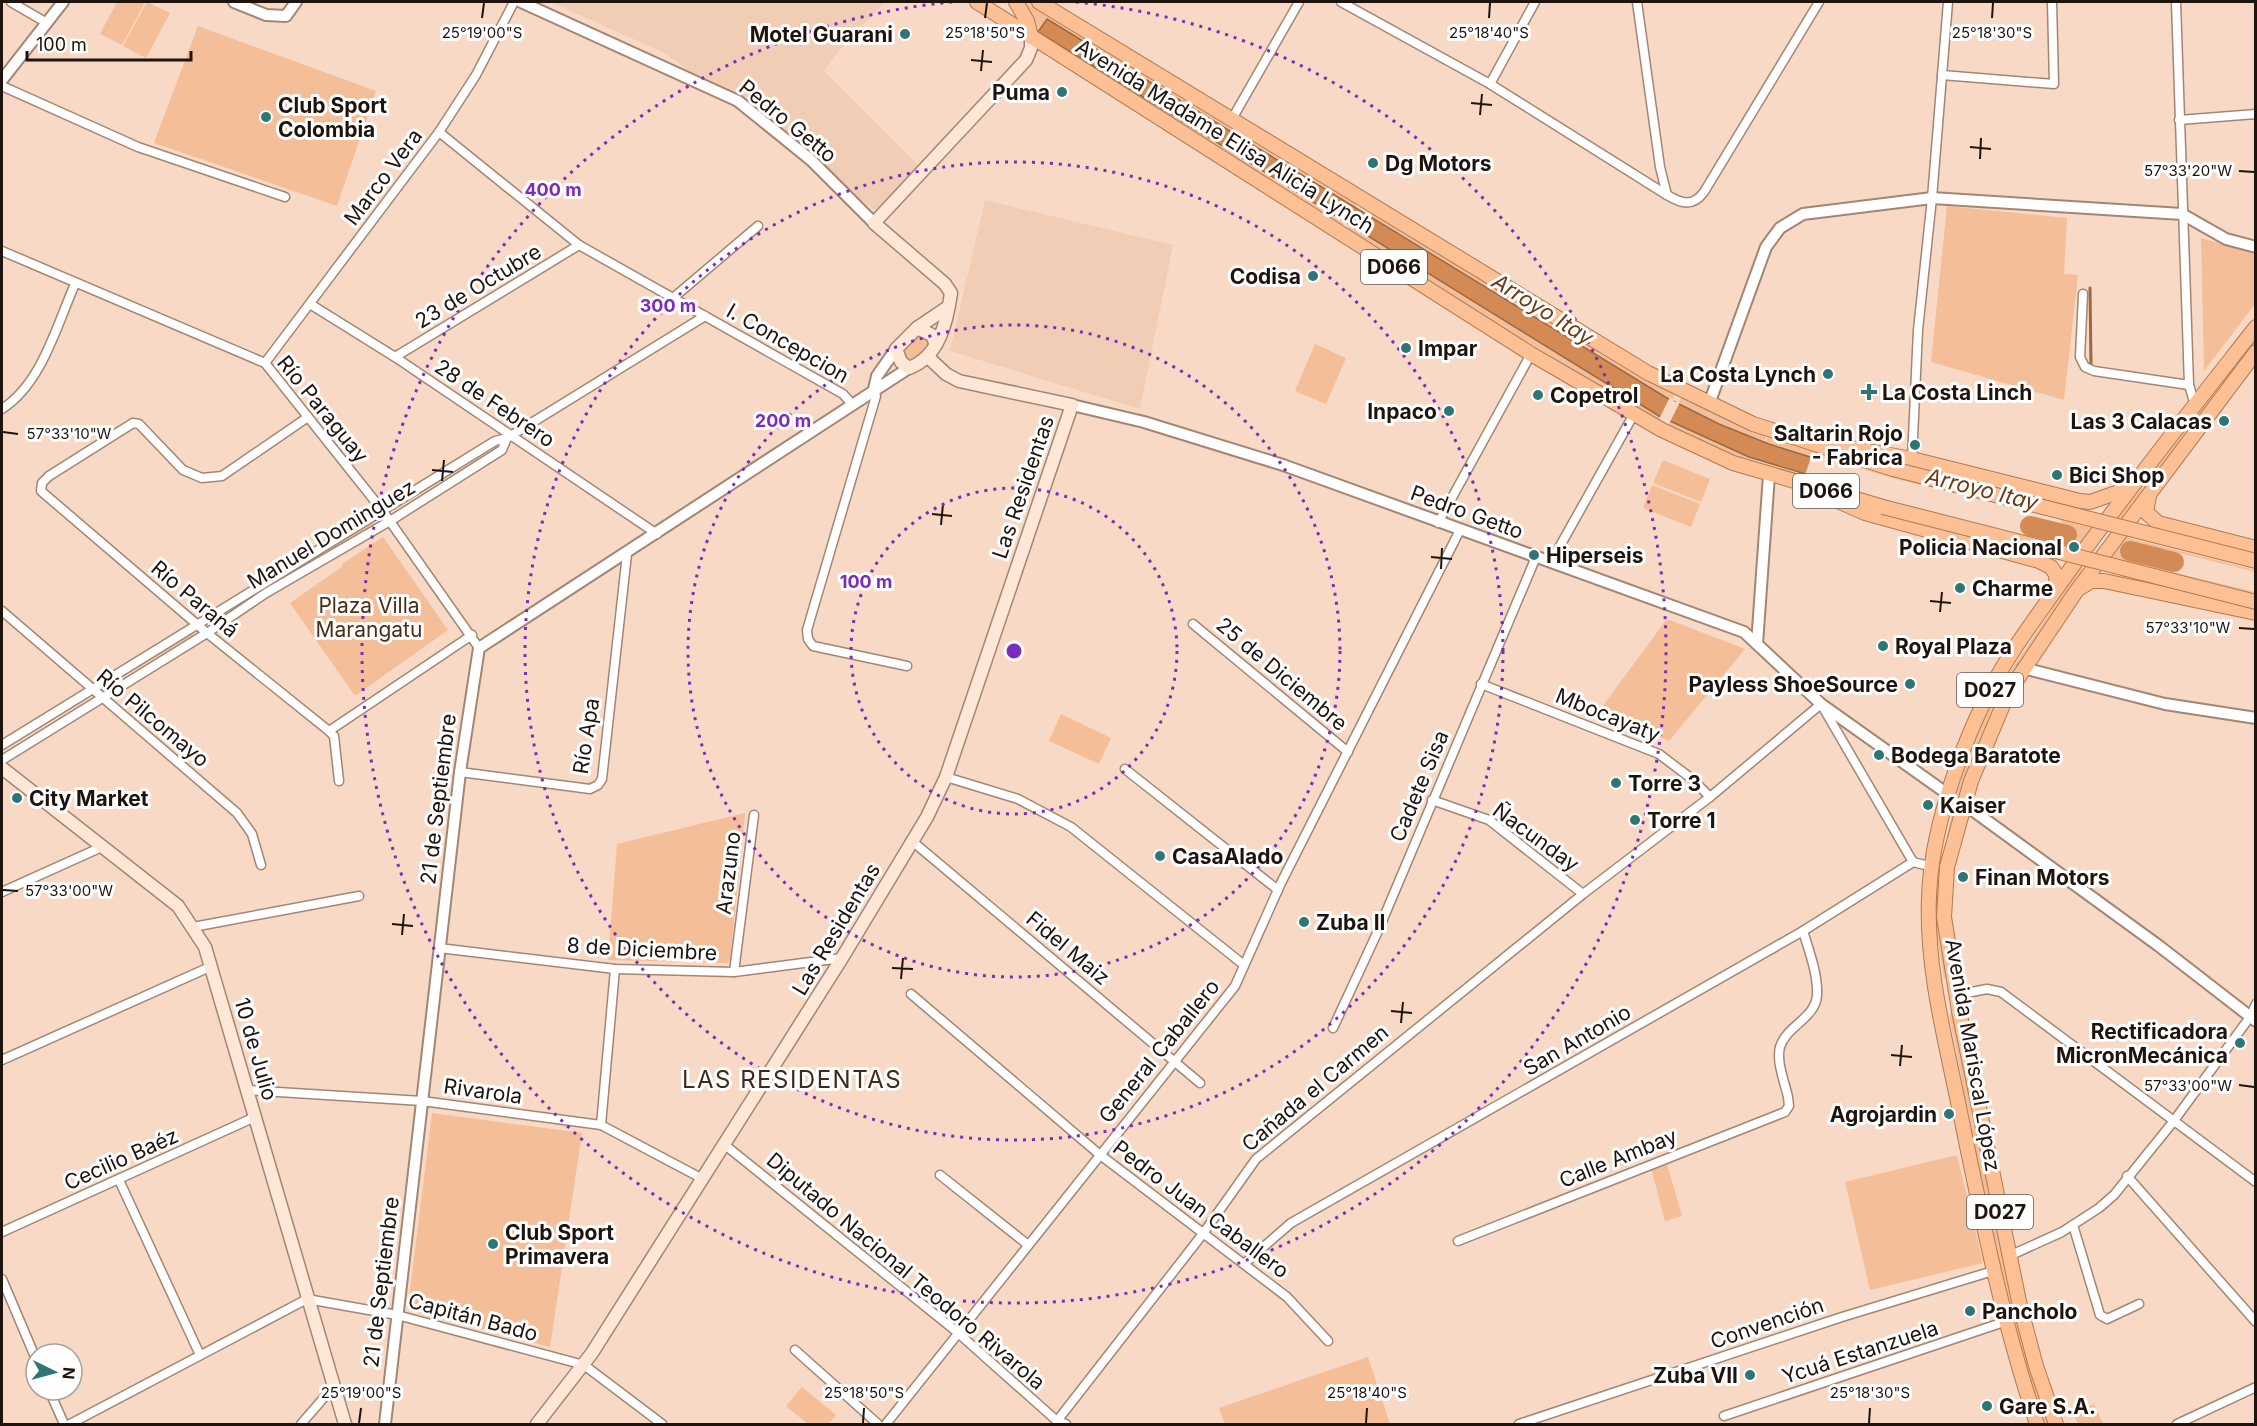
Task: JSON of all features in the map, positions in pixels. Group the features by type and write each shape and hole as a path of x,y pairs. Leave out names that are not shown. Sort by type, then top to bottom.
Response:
{"highway":[{"name":"Avenida Madame Elisa Alicia Lynch","path":"977,2 1531,354 1634,414 1708,453 1769,475 1883,507 2256,602"},
{"path":"1016,2 1025,15 1031,37"},
{"name":"Avenida Madame Elisa Alicia Lynch","path":"1048,4 1620,358 1709,405 1753,424 1893,469 2256,561"},
{"path":"1820,447 1836,445 1911,459 2090,502 2130,488 2256,327"},
{"path":"2256,352 2151,491 2146,512 2158,523 2256,548"},
{"path":"1809,486 1865,513 2039,561 2051,567 2057,576 2052,596"},
{"name":"D027","path":"1949,795 1962,752 2008,658 2130,488"},
{"name":"D027","path":"1964,804 1992,727 2023,668 2075,593 2151,491"},
{"path":"2075,593 2085,583 2104,581 2256,613"},
{"name":"Avenida Mariscal López","path":"1949,795 1929,895 1929,933 1937,998 1993,1271 2020,1375 2037,1425"},
{"name":"Avenida Mariscal López","path":"1964,804 1953,838 1944,891 1944,917 1956,995 2009,1256 2036,1366 2056,1425"}],"main road":[{"path":"874,224 1026,60 1031,48 1031,37"},
{"name":"Pedro Getto","path":"874,224 948,288 951,293 948,307"},
{"path":"948,307 945,325 936,345 928,357 909,368 901,362 896,349 917,328 948,307"},
{"path":"917,328 932,335 936,345"},
{"name":"Pedro Getto","path":"928,357 946,374 958,381 1072,405"},
{"name":"Las Residentas","path":"537,1425 584,1365 701,1178 725,1144 842,958 912,841 946,777 1072,405"},
{"name":"10 de Julio","path":"2,768 105,846 177,906 206,947 345,1425"}],"street":[{"path":"11,2 47,23"},
{"path":"2,80 63,2"},
{"path":"234,2 266,15 286,16 296,2"},
{"name":"Marco Vera","path":"265,363 439,132 476,75 514,2"},
{"name":"Pedro Getto","path":"521,2 738,101 811,160 874,224"},
{"path":"1232,119 1299,2"},
{"path":"1341,2 1490,84 1667,195 1687,204 1699,198 1819,2"},
{"path":"1490,84 1536,2"},
{"path":"1637,2 1660,167 1667,195"},
{"path":"1911,459 1918,330 1932,198 1948,2"},
{"path":"1942,75 2054,84 2052,2"},
{"path":"2176,2 2189,385 2195,405"},
{"path":"2,86 138,147 285,197"},
{"path":"2179,120 2256,114"},
{"name":"I. Concepcion","path":"439,132 579,245 843,394 852,404"},
{"path":"1709,405 1766,247 1780,228 1795,217 1812,212 1932,198 2182,214 2226,239 2256,247"},
{"path":"673,298 758,226"},
{"name":"23 de Octubre","path":"395,357 579,245"},
{"name":"Río Paraguay","path":"2,251 265,363 382,510 479,648"},
{"path":"2,409 15,400 32,380 75,284"},
{"path":"2083,294 2080,357 2085,367 2094,371 2189,385"},
{"name":"28 de Febrero","path":"310,304 395,357 657,534"},
{"path":"509,436 705,316"},
{"path":"896,349 877,376 874,389 876,396 807,630 808,639 813,646 907,666"},
{"path":"1438,523 1531,354"},
{"path":"479,648 627,554 909,368"},
{"name":"Pedro Getto","path":"1072,405 1144,422 1272,461 1744,632 1821,704 1949,795"},
{"path":"1551,562 1634,414"},
{"name":"Río Paraná","path":"308,417 222,476 202,478 183,470 138,424 133,423 49,476 42,483 41,491 207,633 329,731"},
{"name":"Manuel Dominguez","path":"2,745 90,688 495,441 509,436"},
{"name":"Manuel Dominguez","path":"2,760 207,633 266,593 390,521 502,450 509,436"},
{"path":"1757,644 1769,475"},
{"name":"General Caballero","path":"886,1425 957,1332 1235,986 1278,890 1460,530"},
{"name":"Río Apa","path":"459,772 590,789 598,785 602,779 627,554"},
{"name":"Cadete Sisa","path":"1333,1028 1378,931 1536,557"},
{"name":"Río Pilcomayo","path":"2,611 100,698 237,813 252,834 261,865"},
{"name":"25 de Diciembre","path":"1193,624 1348,752"},
{"path":"339,781 334,736 329,731 472,635"},
{"name":"21 de Septiembre","path":"385,1425 459,772 479,648"},
{"path":"2023,668 2164,704 2256,718"},
{"name":"Mbocayaty","path":"1481,684 1659,754 1692,779 1710,797"},
{"path":"1821,704 1913,862 1933,867"},
{"name":"Cañada el Carmen","path":"1057,1420 1202,1235 1256,1159 1583,894 1710,797 1821,704"},
{"path":"1125,769 1278,890"},
{"path":"946,777 1018,799 1071,827 1244,964"},
{"name":"Ñacunday","path":"1432,800 1489,820 1583,894"},
{"path":"1964,804 2159,946 2253,1019"},
{"name":"Arazuno","path":"734,972 754,814"},
{"name":"Fidel Maiz","path":"912,841 1200,1083"},
{"path":"2,892 105,846"},
{"name":"San Antonio","path":"1245,1263 1291,1223 1803,931 1913,862"},
{"path":"193,927 359,896"},
{"name":"Calle Ambay","path":"1458,1241 1785,1112 1789,1106 1780,1048 1787,1036 1811,1011 1817,997 1816,977 1803,931"},
{"name":"8 de Diciembre","path":"440,948 615,969 734,972 842,958"},
{"path":"2,1060 212,966"},
{"path":"601,1125 615,969"},
{"path":"1956,995 1987,989 2001,992 2256,1182"},
{"name":"Pedro Juan Caballero","path":"911,994 1099,1154 1202,1235 1245,1263 1287,1298 1328,1341"},
{"path":"2009,1256 2073,1225 2114,1195 2253,1019 2256,1004"},
{"name":"Rivarola","path":"247,1090 422,1101 601,1125 701,1178"},
{"name":"Cecilio Baéz","path":"2,1232 255,1118"},
{"name":"Diputado Nacional Teodoro Rivarola","path":"725,1144 957,1332 1057,1420 1066,1425"},
{"path":"940,1174 1027,1244"},
{"path":"2127,1176 2256,1322"},
{"path":"119,1180 200,1356"},
{"path":"2073,1225 2100,1315 2107,1319 2139,1304"},
{"name":"Convención","path":"1519,1425 1842,1317 1993,1271"},
{"path":"2,1279 29,1342"},
{"path":"70,1425 307,1299"},
{"name":"Capitán Bado","path":"307,1299 397,1315 584,1365 662,1425"},
{"name":"Ycuá Estanzuela","path":"1724,1416 2007,1321"},
{"path":"795,1350 878,1425"},
{"path":"301,1425 334,1386"},
{"path":"2180,1424 2256,1387"},
{"path":"54,1402 64,1425"}],"shaded area":[{"path":"550,2 885,2 845,43 824,71 921,168 879,213 665,53"},
{"path":"1047,19 1667,398 1719,424 1769,444 1864,474 1928,511 1749,457 1659,416 1038,32"},
{"path":"985,200 1173,245 1140,409 950,351"}],"green space":[{"path":"117,2 145,2 122,45 100,34"},
{"path":"147,2 170,13 146,58 123,46"},
{"path":"1022,2 1028,2 1356,204 1355,206 1047,18 1038,32 1344,223 1342,226 1035,34"},
{"name":"Club Sport Colombia","path":"198,26 376,91 337,206 154,143"},
{"path":"1947,206 2067,218 2064,274 2078,275 2064,400 1931,362"},
{"path":"1373,213 1631,371 1675,394 1672,400 1371,216"},
{"path":"1349,225 1661,418 1659,421 1345,232"},
{"path":"2201,238 2256,254 2255,304 2204,371"},
{"path":"926,334 932,347 912,361 907,361 903,349 917,336"},
{"path":"2255,336 2255,346 2123,519 2117,518"},
{"path":"1315,344 1346,358 1326,404 1295,391"},
{"path":"1681,398 1766,435 1765,441 1719,423 1678,403"},
{"path":"1669,421 1759,462 1758,466 1667,425"},
{"path":"1768,436 1867,468 2091,528 2076,549 1773,471 1759,466 1760,462 1925,510 2053,543 2059,522 1866,474 1766,442"},
{"path":"496,445 395,510 393,510"},
{"path":"1663,460 1710,479 1701,502 1653,483"},
{"path":"1652,485 1700,504 1691,527 1643,508"},
{"path":"372,521 374,524 212,621 213,619"},
{"name":"Plaza Villa Marangatu","path":"383,537 448,630 355,696 290,603"},
{"path":"2125,537 2255,570 2255,594 2109,557"},
{"path":"2080,567 2086,569 2046,625 1997,707 1983,736 1960,801 1955,798 1972,747 2000,687"},
{"path":"1667,619 1745,649 1669,741 1599,711"},
{"path":"193,633 193,635 104,688 104,687"},
{"path":"1061,714 1111,738 1099,764 1049,741"},
{"path":"1955,799 1959,802 1939,923 1946,976 1944,980 1935,923 1936,888"},
{"path":"745,813 730,961 727,963 608,960 617,844"},
{"path":"1953,1012 2051,1424 2045,1424 2001,1273 1949,1015"},
{"path":"432,1113 582,1133 550,1347 412,1310 408,1306"},
{"path":"1957,1155 1983,1263 1870,1290 1845,1182"},
{"path":"1667,1164 1682,1216 1665,1221 1651,1168"},
{"path":"1368,1357 1390,1424 1225,1424 1219,1408"},
{"path":"802,1387 836,1415 828,1424 808,1424 786,1406"},
{"path":"2094,1404 2103,1424 2078,1424 2073,1413"}],"pier":[{"path":"1670,397 1675,402 1680,402 1669,424 1659,419"},
{"path":"1812,454 1892,478 2059,519 2062,522 2056,543 1927,513 1804,478"},
{"path":"2151,546 2256,572 2256,592 2142,565 2141,561"}],"waterway":[{"path":"2090,288 2091,366"},
{"name":"Arroyo Itay","path":"2030,526 2067,535"},
{"name":"Arroyo Itay","path":"2130,551 2174,562"}],"place":[{"name":"Motel Guarani","path":"905,34"},
{"name":"Puma","path":"1062,92"},
{"name":"Club Sport Colombia","path":"266,117"},
{"name":"Dg Motors","path":"1373,163"},
{"name":"Codisa","path":"1313,276"},
{"name":"Impar","path":"1406,348"},
{"name":"La Costa Lynch","path":"1828,374"},
{"name":"La Costa Linch","path":"1869,392"},
{"name":"Copetrol","path":"1538,395"},
{"name":"Inpaco","path":"1449,411"},
{"name":"Las 3 Calacas","path":"2224,421"},
{"name":"Saltarin Rojo - Fabrica","path":"1915,445"},
{"name":"Bici Shop","path":"2057,475"},
{"name":"Policia Nacional","path":"2074,547"},
{"name":"Hiperseis","path":"1534,555"},
{"name":"Charme","path":"1960,588"},
{"name":"Royal Plaza","path":"1883,646"},
{"name":"Payless ShoeSource","path":"1910,684"},
{"name":"Bodega Baratote","path":"1879,755"},
{"name":"Torre 3","path":"1616,783"},
{"name":"City Market","path":"17,798"},
{"name":"Kaiser","path":"1928,805"},
{"name":"Torre 1","path":"1635,820"},
{"name":"CasaAlado","path":"1160,856"},
{"name":"Finan Motors","path":"1963,877"},
{"name":"Zuba II","path":"1304,922"},
{"name":"Rectificadora MicronMecánica","path":"2240,1043"},
{"name":"Agrojardin","path":"1949,1114"},
{"name":"Club Sport Primavera","path":"493,1244"},
{"name":"Pancholo","path":"1970,1311"},
{"name":"Zuba VII","path":"1750,1375"},
{"name":"Gare S.A.","path":"1987,1406"}],"district":[{"name":"LAS RESIDENTAS","path":"792,1079"}]}
